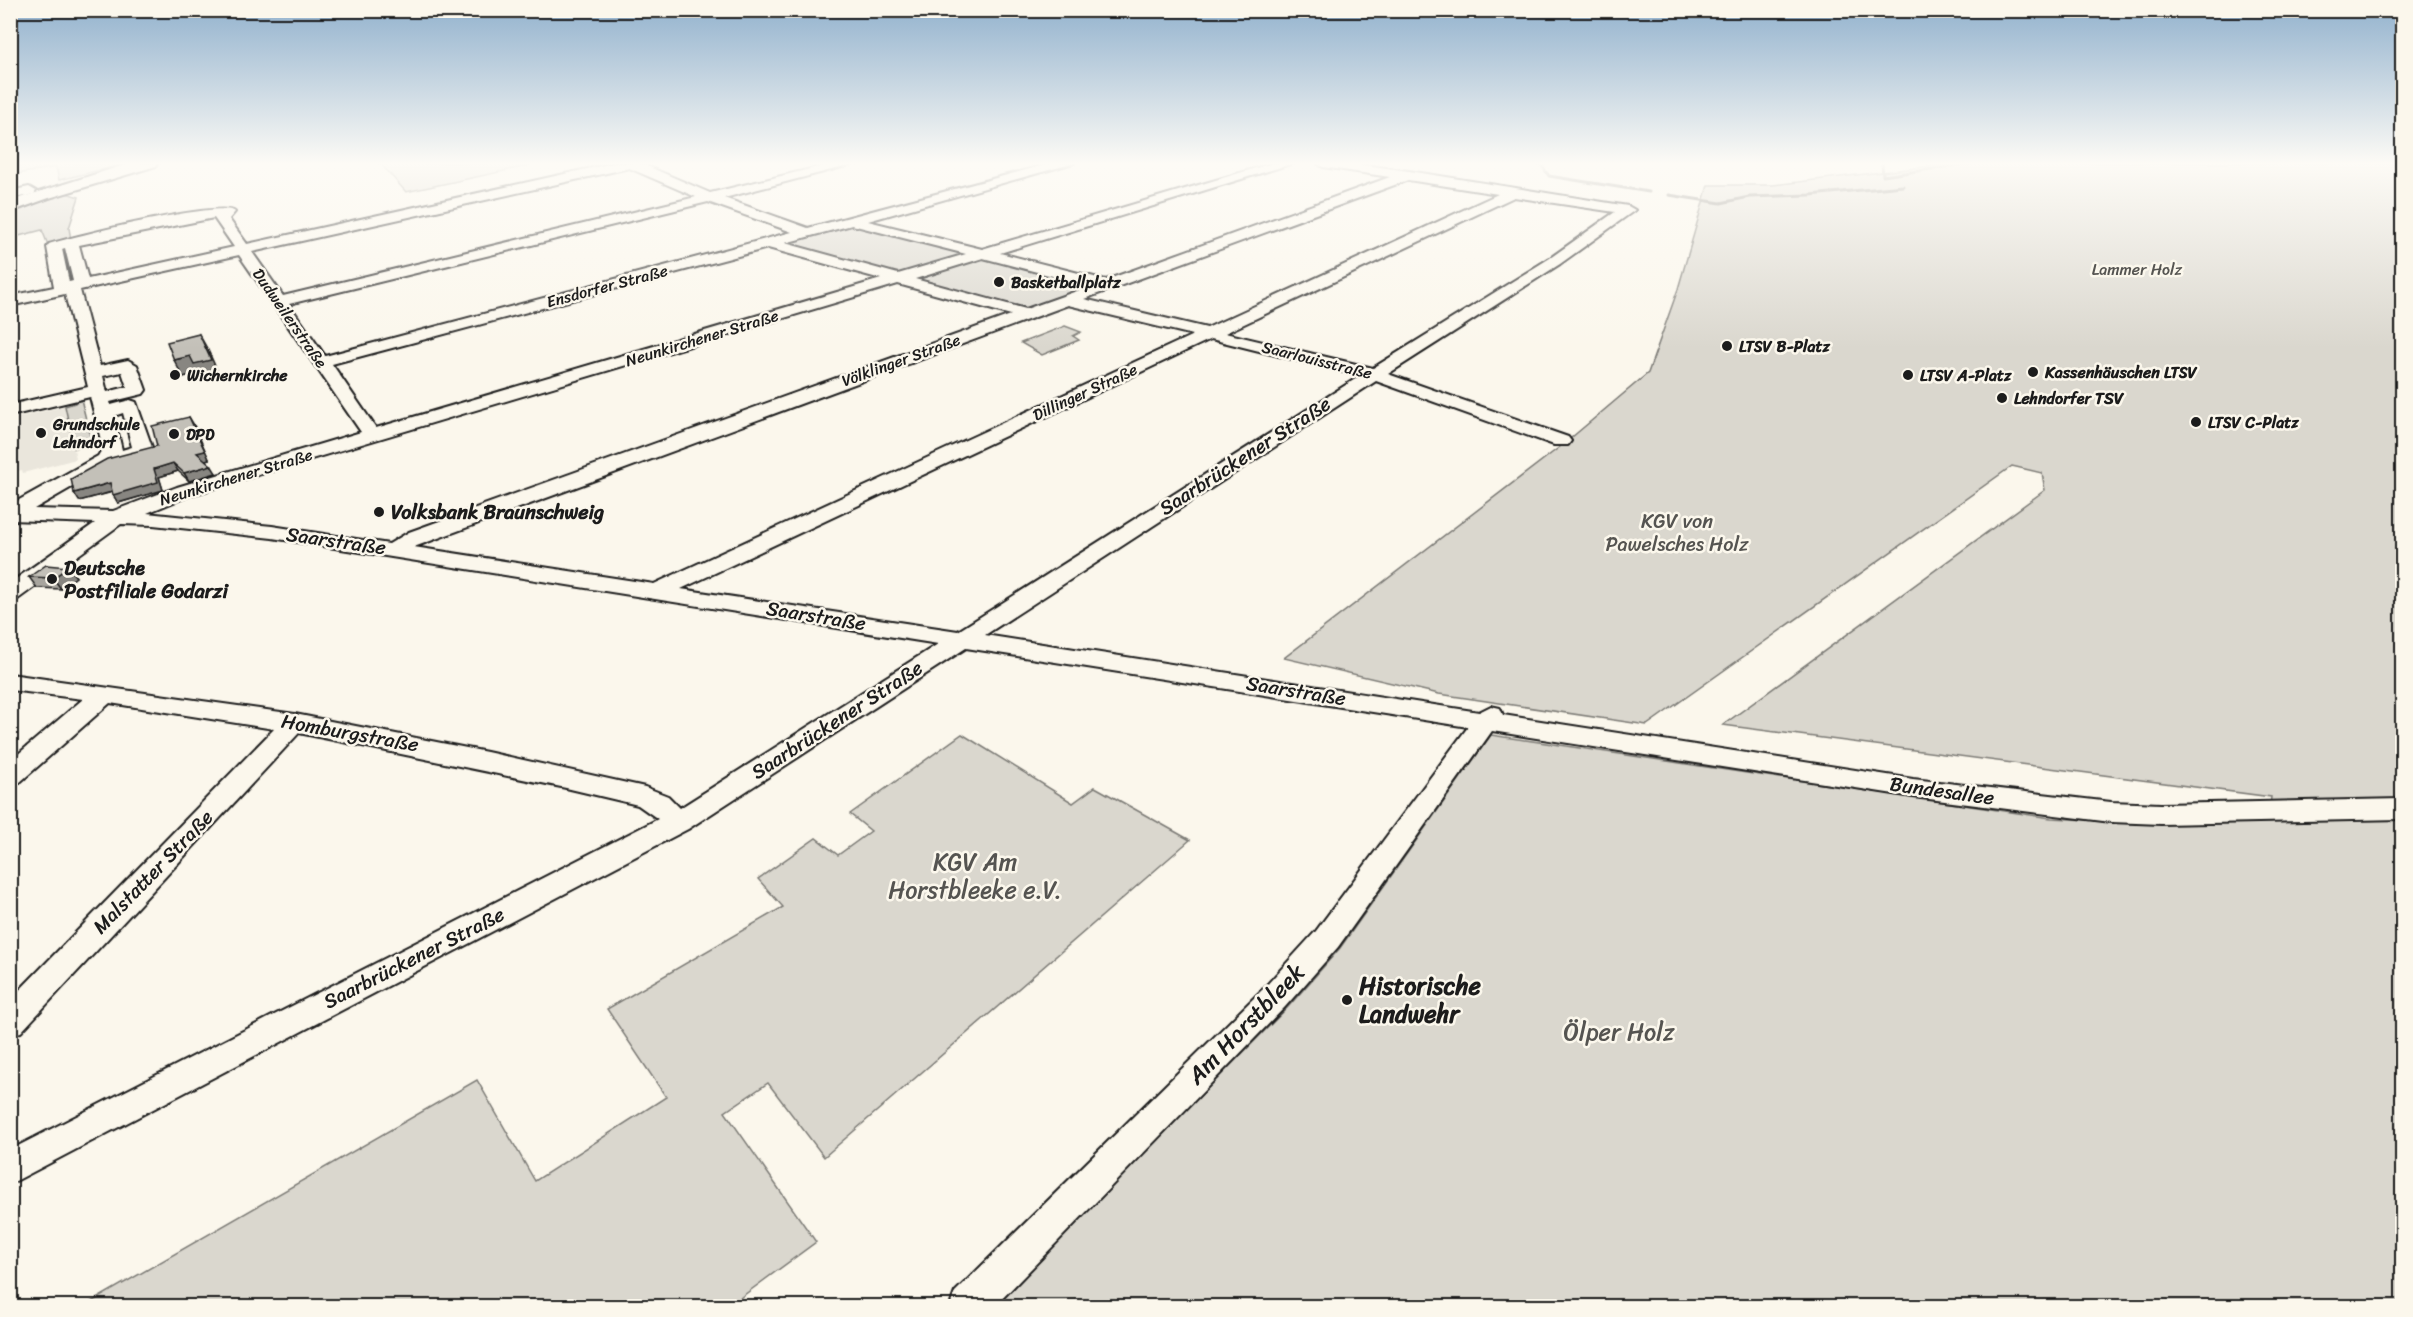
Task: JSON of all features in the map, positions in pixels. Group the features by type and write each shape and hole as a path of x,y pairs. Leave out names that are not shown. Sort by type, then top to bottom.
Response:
{"street":[{"name":"Dudweilerstraße","path":"71,288 82,284 72,243 80,239 153,224"},
{"name":"Dudweilerstraße","path":"225,224 372,435"},
{"path":"10,301 359,224"},
{"path":"279,302 600,224"},
{"path":"785,224 806,232"},
{"name":"Ensdorfer Straße","path":"321,362 837,224"},
{"path":"865,224 1107,285"},
{"name":"Neunkirchener Straße","path":"117,517 184,491 1080,224"},
{"name":"Völklinger Straße","path":"395,549 417,537 1273,224"},
{"name":"Dillinger Straße","path":"658,591 1443,224"},
{"name":"Saarbrückener Straße","path":"10,1168 678,822 1373,374 1555,261 1607,224"},
{"path":"765,243 1026,314"},
{"path":"71,288 113,448 105,460"},
{"name":"Saarlouisstraße","path":"1067,300 1373,374 1562,441"},
{"path":"10,411 97,394 130,406 143,450 105,460 10,514"},
{"name":"Saarstraße","path":"10,514 146,518 211,524 395,549 962,639 1488,717"},
{"path":"10,594 117,517"},
{"name":"Homburgstraße","path":"10,682 295,722 505,763 645,797 658,803 678,822"},
{"path":"10,776 105,694"},
{"name":"Bundesallee","path":"1488,717 1913,788 2061,808 2161,814 2403,809"},
{"name":"Am Horstbleek","path":"969,1306 1274,998 1327,939 1488,717"},
{"name":"Malstatter Straße","path":"10,1022 295,722"}],"shaded area":[{"name":"Grundschule Lehndorf","path":"65,406 76,459 23,473 22,470 11,473 11,419"}],"green space":[{"path":"11,224 70,224 71,240 48,245 42,230 11,238"},
{"path":"837,224 865,224 1107,285 1026,314 765,243"},
{"path":"1697,224 2402,224 2402,1306 993,1306 1288,1007 1340,948 1491,735 2051,818 2166,824 2268,821 2271,797 1723,725 2045,490 2042,473 2012,466 1647,725 1439,694 1284,658 1565,443 1648,373 1678,289"},
{"path":"1065,326 1081,332 1073,336 1079,340 1042,355 1021,343"},
{"path":"80,395 92,444 74,448 65,406 75,403 74,397"},
{"name":"KGV Am Horstbleeke e.V.","path":"962,734 1073,803 1095,787 1190,840 824,1157 768,1083 725,1112 816,1242 729,1306 84,1306 477,1080 535,1181 666,1097 607,1009 783,907 758,879 816,838 838,855 871,831 850,814"}],"building":[{"path":"199,334 211,360 194,364 190,356 174,360 167,342"},
{"path":"189,417 205,451 197,453 211,465 184,473 173,463 154,469 158,482 113,495 110,483 74,493 71,479 107,459 157,446 152,426"},
{"path":"46,565 68,567 53,578 29,577"}],"place":[{"name":"Basketballplatz","path":"999,282"},
{"name":"LTSV B-Platz","path":"1727,346"},
{"name":"Kassenhäuschen LTSV","path":"2033,372"},
{"name":"Wichernkirche","path":"175,375"},
{"name":"LTSV A-Platz","path":"1908,375"},
{"name":"Lehndorfer TSV","path":"2002,398"},
{"name":"LTSV C-Platz","path":"2196,422"},
{"name":"Grundschule Lehndorf","path":"41,433"},
{"name":"DPD","path":"174,434"},
{"name":"Volksbank Braunschweig","path":"379,512"},
{"name":"Deutsche Postfiliale Godarzi","path":"52,579"},
{"name":"Historische Landwehr","path":"1347,1000"}],"park label":[{"name":"Lammer Holz","path":"2137,269"},
{"name":"KGV von Pawelsches Holz","path":"1677,532"},
{"name":"Ölper Holz","path":"1619,1032"}]}
